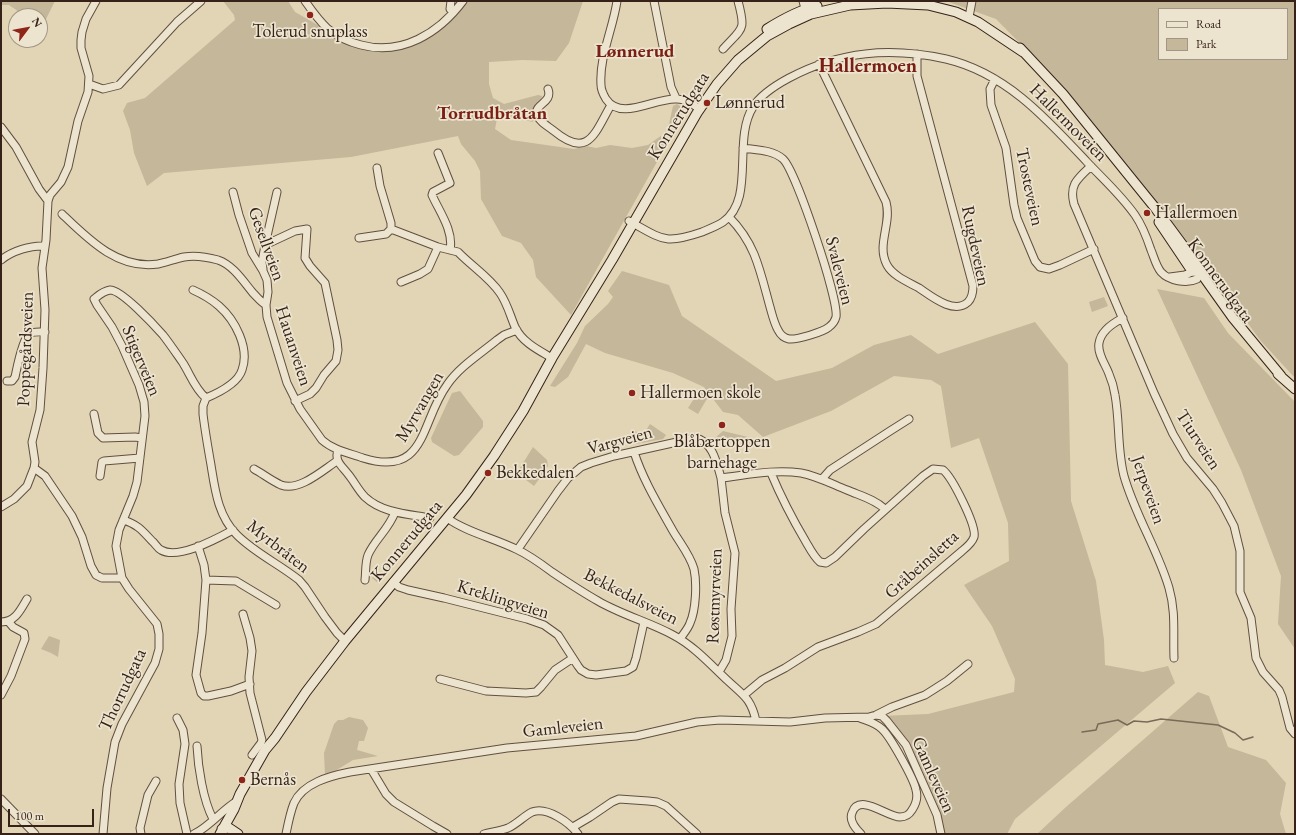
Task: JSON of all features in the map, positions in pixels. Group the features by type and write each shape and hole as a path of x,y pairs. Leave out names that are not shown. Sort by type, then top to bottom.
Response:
{"main road":[{"name":"Konnerudgata","path":"225,832 237,802 264,750 275,738 310,686 345,641 466,495 496,453 522,411 697,107 725,65 746,44 778,22 808,6 840,1"},
{"name":"Konnerudgata","path":"935,1 948,4 969,14"},
{"name":"Konnerudgata","path":"808,6 893,3 928,5 981,17 1009,36 1063,94 1174,233 1197,274 1281,376 1295,389"},
{"name":"Konnerudgata","path":"225,832 269,753 275,738"},
{"path":"225,832 238,834"}],"street":[{"path":"1,127 16,146 38,189 48,200 50,195 61,182 68,167 78,121 88,92 89,76 81,48 81,40 86,19 96,1"},
{"path":"89,84 103,89 119,85 177,22 201,1"},
{"path":"305,1 321,22 339,37 357,44 378,49 404,46 419,40 435,29 463,1"},
{"path":"451,1 450,9 453,12"},
{"path":"617,1 606,47 601,78 602,92 611,105 624,109 676,98 687,101 697,107"},
{"path":"654,1 671,87 676,98"},
{"path":"723,49 741,30 743,25 743,19 738,1"},
{"path":"969,14 972,1"},
{"name":"Hallermoveien","path":"631,222 658,237 675,240 708,229 723,222 735,210 740,198 745,124 749,114 757,102 768,91 780,83 819,64 852,55 892,52 917,54 950,60 974,69 995,79 1018,94 1038,110 1110,186 1134,214 1159,268 1164,275 1170,277 1197,274"},
{"name":"Rugdeveien","path":"819,64 886,202 888,214 883,255 886,265 898,276 940,302 952,307 957,307 966,304 971,299 973,286 918,76 917,54"},
{"name":"Trosteveien","path":"995,79 990,89 991,105 1006,148 1017,218 1035,261 1040,267 1049,268 1060,265 1094,249"},
{"path":"548,89 550,93 549,97 537,109 537,116 555,132 570,142 580,144 590,140 611,105"},
{"name":"Svaleveien","path":"729,217 742,232 754,253 774,322 781,334 788,338 795,339 826,329 833,323 836,316 836,310 830,284 811,223 789,168 783,159 770,152 743,148"},
{"path":"438,153 450,183 433,192 432,195 447,228 451,244 450,250"},
{"name":"Tiurveien","path":"1091,166 1074,184 1072,194 1074,204 1154,393 1173,434 1187,458 1213,489 1234,526 1240,551 1240,592 1251,618 1256,658 1263,672 1279,690 1282,696 1290,728 1295,734"},
{"path":"377,168 380,186 391,223 391,230"},
{"name":"Gesellveien","path":"233,192 252,253 263,270 267,280 268,292 266,305"},
{"path":"263,270 262,262 265,245 277,192"},
{"name":"Poppegårdsveien","path":"1,507 14,499 27,486 35,462 32,442 42,398 45,310 42,268 48,200"},
{"name":"Hauanveien","path":"62,214 100,247 123,260 142,265 151,265 186,257 201,256 223,262 236,273 260,301 266,305 267,317 287,383 303,415 322,440 338,450"},
{"path":"265,245 295,231 307,228 306,258 310,266 325,283 338,340 336,360 316,388 310,394 295,401"},
{"path":"359,238 386,234 391,230"},
{"path":"391,230 460,254 496,288 505,301 517,330 528,343 552,358"},
{"path":"1,260 27,248 45,246"},
{"path":"401,282 428,269 438,247"},
{"name":"Stigerveien","path":"122,578 116,546 119,530 137,482 145,410 139,385 120,341 96,305 94,299 102,293 110,290 125,298 164,336 185,367 198,390 206,398"},
{"path":"193,290 214,301 230,318 238,330 242,344 242,371 222,391 206,398"},
{"name":"Jerpeveien","path":"1123,318 1115,322 1101,335 1098,345 1110,376 1115,395 1119,448 1124,478 1171,594 1175,619 1173,642 1174,658"},
{"name":"Myrvangen","path":"338,450 367,459 388,463 408,457 420,440 437,400 452,378 497,340 504,335 517,330"},
{"path":"7,381 12,380 14,377 24,342 28,335 45,332"},
{"name":"Myrbråten","path":"206,398 203,406 203,414 214,485 222,513 233,530 245,542 299,580 305,586 337,633 345,641"},
{"path":"94,414 98,433 103,438 142,438"},
{"path":"822,479 830,470 909,419"},
{"name":"Vargveien","path":"518,549 568,478 576,471 591,463 696,438 706,443 714,454 721,478"},
{"path":"338,450 337,460 367,499 395,512 430,518"},
{"path":"634,452 642,472 663,514 690,560 694,570 695,589 690,623 680,639"},
{"path":"100,476 102,462 104,461 140,458"},
{"path":"254,469 283,486 294,486 308,480 337,460"},
{"path":"34,468 45,476 72,516 82,537 91,566 96,575 102,578 122,578"},
{"name":"Gråbeinsletta","path":"744,696 762,680 785,668 818,647 876,624 970,544 974,536 972,522 950,477 943,470 933,469 928,471 885,509 835,557 826,563 820,562 816,558 796,524 772,473"},
{"path":"721,478 782,472 801,473 822,479 874,501 885,509"},
{"name":"Røstmyrveien","path":"719,672 726,660 732,636 731,609 735,553 725,513 721,478"},
{"path":"365,580 369,553 390,524 395,512"},
{"name":"Bekkedalsveien","path":"447,518 460,526 518,549 598,601 680,639 705,659 744,696 753,708 756,721"},
{"path":"123,520 138,526 160,550 173,553 214,540 233,530"},
{"path":"198,546 204,565 206,580 202,633 196,675 201,693 204,696 208,696 231,691 250,684"},
{"name":"Thorrudgata","path":"103,834 107,788 115,742 122,724 155,663 159,649 160,634 157,624 122,578"},
{"path":"206,580 236,581 276,605"},
{"name":"Kreklingveien","path":"394,582 403,589 544,624 558,636 581,670 588,674 596,675 629,670 634,664 644,622"},
{"path":"5,622 15,618 27,599"},
{"path":"243,614 252,651 250,684 252,702 262,740 252,755"},
{"path":"1,695 11,676 25,639 24,633 5,622"},
{"path":"440,680 486,691 536,692 542,687 555,670 573,658"},
{"name":"Gamleveien","path":"286,834 293,804 299,795 314,784 332,776 507,748 636,736 697,722 720,720 790,722 825,718 858,718 876,715 892,707 925,695 968,664"},
{"name":"Gamleveien","path":"876,715 882,716 906,745 937,815 940,834"},
{"path":"177,718 183,730 185,744 179,784 180,803 187,834"},
{"path":"858,718 877,725 888,735 913,780 917,794 916,803 910,814 905,817 893,816 880,809 865,804 855,807 851,816 861,834"},
{"path":"197,746 199,771 206,798 214,819"},
{"path":"371,769 386,794 394,802 447,834"},
{"path":"141,834 140,828 148,795 156,781"},
{"path":"1,799 35,834"},
{"path":"573,827 587,820 612,802 626,799 648,801 666,806 697,834"},
{"path":"194,834 237,802"},
{"path":"484,834 493,834 510,827 530,813 541,810 547,811 573,827 578,834"}],"green space":[{"path":"1,1 55,1 48,15 48,8 13,8 9,5 1,5"},
{"path":"223,1 288,1 295,12 342,39 360,45 415,41 436,29 462,1 583,1 569,43 556,61 522,60 489,62 489,84 493,98 504,104 538,95 542,96 534,114 535,120 532,122 518,118 497,119 495,129 511,140 574,149 586,146 596,148 610,145 632,148 648,145 665,133 669,124 673,106 677,104 684,109 662,153 571,315 536,277 533,260 521,243 502,236 481,199 480,171 475,161 461,144 458,136 351,157 164,173 147,186 134,153 130,130 123,111 127,103 145,98 235,20 234,15"},
{"path":"946,1 1295,1 1295,378 1260,340 1220,285 1068,92 996,19"},
{"path":"622,271 669,285 682,316 776,381 832,368 874,345 911,335 938,354 1035,322 1068,364 1071,501 1096,581 1104,640 1105,665 1143,672 1168,666 1175,683 1015,819 1007,834 943,834 910,750 882,716 928,714 1014,692 1015,679 992,626 964,585 1009,561 1008,523 979,438 951,448 941,386 931,380 894,376 831,411 763,437 738,415 723,412 704,387 673,373 605,353 586,344 568,377 555,387 550,386 577,343 585,326 608,304 613,297 608,291"},
{"path":"1157,289 1204,298 1228,333 1295,402 1295,649 1278,624 1281,576 1241,470"},
{"path":"1104,297 1108,306 1092,312 1089,302"},
{"path":"460,391 483,421 483,427 459,455 454,456 432,442 431,438 452,393"},
{"path":"699,391 708,397 698,414 688,408"},
{"path":"650,424 666,435 663,439 636,444 634,432 635,431 643,435"},
{"path":"723,431 752,438 743,441 734,441 715,438"},
{"path":"533,447 547,460 548,466 534,486 522,477 518,478 515,476"},
{"path":"377,572 383,577 378,583 372,578"},
{"path":"49,636 60,640 58,657 41,649"},
{"path":"1198,692 1209,696 1228,747 1266,760 1286,783 1280,814 1286,834 1037,834 1066,807"},
{"path":"349,717 363,720 368,728 364,741 359,741 357,750 378,756 353,760 325,775 324,753 334,724 338,720 343,720"}],"waterway":[{"path":"1082,732 1096,730 1098,724 1118,720 1127,725 1134,721 1147,722 1161,719 1218,725 1235,733 1243,740 1253,737"}],"place":[{"name":"Tolerud snuplass","path":"310,15"},
{"name":"Lønnerud","path":"707,103"},
{"name":"Hallermoen","path":"1147,213"},
{"name":"Hallermoen skole","path":"632,393"},
{"name":"Blåbærtoppen barnehage","path":"722,425"},
{"name":"Bekkedalen","path":"488,473"},
{"name":"Bernås","path":"242,780"}],"district":[{"name":"Lønnerud","path":"635,52"},
{"name":"Hallermoen","path":"868,67"},
{"name":"Torrudbråtan","path":"492,114"}]}
